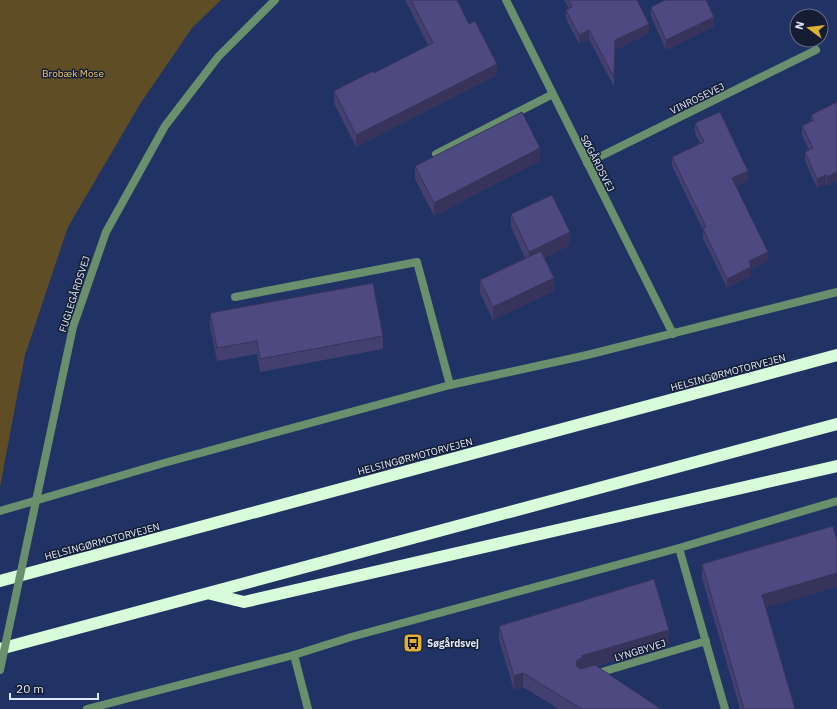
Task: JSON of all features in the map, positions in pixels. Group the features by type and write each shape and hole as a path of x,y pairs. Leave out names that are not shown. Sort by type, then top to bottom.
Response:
{"highway":[{"name":"HELSINGØRMOTORVEJEN","path":"0,581 837,356"},
{"path":"0,649 210,594 554,499 837,424"},
{"path":"210,594 244,602 837,466"}],"street":[{"name":"FUGLEGÅRDSVEJ","path":"0,670 73,327 106,232 165,126 218,57 275,0"},
{"name":"SØGÅRDSVEJ","path":"506,0 663,311 673,334"},
{"name":"VINROSEVEJ","path":"587,163 816,50"},
{"path":"436,154 553,94"},
{"path":"235,297 417,262 450,385"},
{"path":"0,511 172,461 450,385 587,355 837,292"},
{"path":"87,709 294,654 351,637 679,548 837,501"},
{"path":"679,548 725,709"},
{"name":"LYNGBYVEJ","path":"588,676 706,641"},
{"path":"294,654 308,709"}],"green space":[{"name":"Brobæk Mose","path":"0,0 221,0 192,28 140,104 68,227 25,355 0,487"}],"building":[{"path":"411,0 457,0 469,24 475,21 497,64 356,135 334,91 373,71 374,73 433,43"},
{"path":"569,0 637,0 649,24 615,40 614,77 589,30 579,35 566,10 572,7"},
{"path":"665,0 706,0 714,17 666,40 651,7"},
{"path":"837,102 837,172 827,177 826,175 817,179 805,152 813,148 802,126 814,120 811,115"},
{"path":"522,112 540,148 434,203 415,166"},
{"path":"720,112 748,171 732,178 768,252 749,261 751,267 727,279 703,229 706,227 672,157 704,142 695,123"},
{"path":"552,195 570,232 529,252 511,214"},
{"path":"541,251 554,278 493,307 480,280"},
{"path":"373,283 383,336 260,359 257,341 217,348 210,313"},
{"path":"833,526 837,540 837,573 762,595 795,709 744,709 702,564"},
{"path":"654,579 669,630 581,656 583,657 577,660 576,666 580,669 595,665 661,709 582,709 523,673 514,676 499,626"}],"place":[{"name":"Søgårdsvej","path":"413,643"}]}
